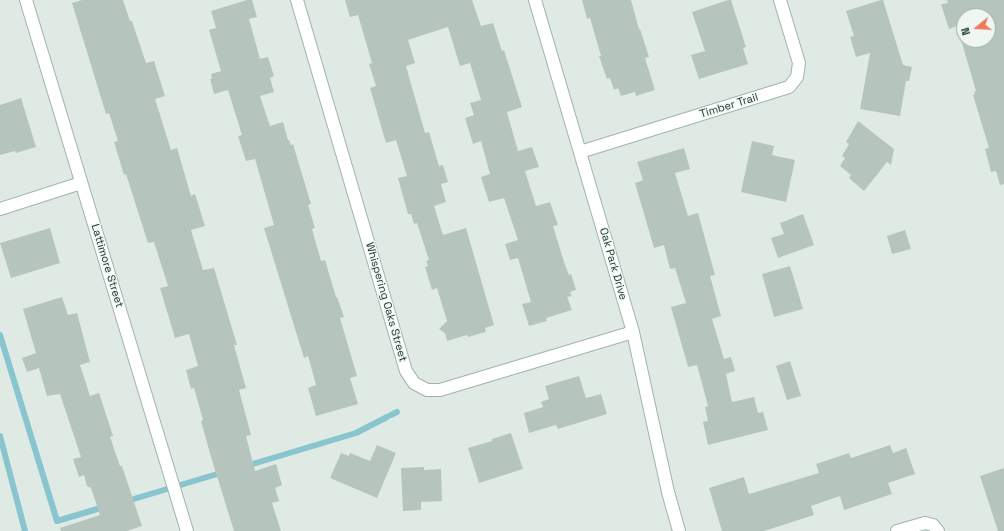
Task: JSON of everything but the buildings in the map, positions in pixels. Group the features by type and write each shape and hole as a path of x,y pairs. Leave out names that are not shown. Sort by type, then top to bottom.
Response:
{"street":[{"name":"Lattimore Street","path":"26,0 188,531"},
{"name":"Whispering Oaks Street","path":"297,0 404,363 414,384 427,390 440,390 633,332"},
{"name":"Oak Park Drive","path":"535,0 633,332 668,492 679,531"},
{"name":"Timber Trail","path":"580,152 789,87 797,77 799,63 780,0"},
{"path":"0,209 81,183"},
{"path":"897,531 925,523 933,525 938,531"}],"waterway":[{"path":"0,335 57,521 104,507"},
{"path":"391,415 397,412"},
{"path":"246,466 356,433 387,417"},
{"path":"0,436 25,531"},
{"path":"127,501 224,472"}]}
